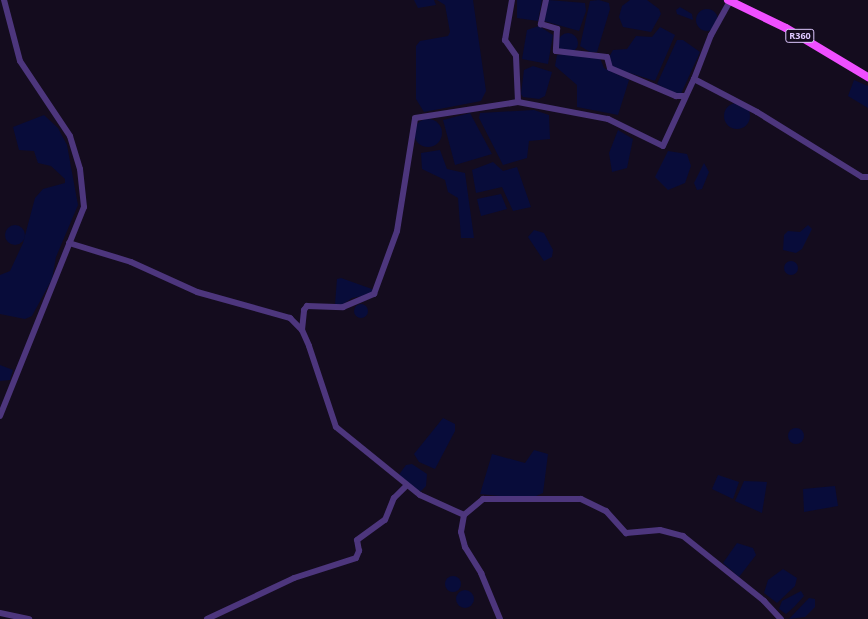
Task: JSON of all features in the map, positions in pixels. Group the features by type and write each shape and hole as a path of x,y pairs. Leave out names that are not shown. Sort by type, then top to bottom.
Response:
{"main road":[{"name":"R360","path":"729,0 786,28 868,77"}],"street":[{"path":"0,416 84,207 80,169 70,136 20,61 4,0"},
{"path":"512,0 505,40 516,56 518,102"},
{"path":"546,0 541,24 557,29 556,51 606,57 610,68 676,96 685,96"},
{"path":"464,515 407,485 336,427 302,330 304,310 307,306 343,307 374,294 397,232 415,118 518,102 608,119 663,146 694,79 710,35 729,0"},
{"path":"694,79 757,112 862,177 868,177"},
{"path":"70,243 131,262 197,292 290,318 302,330"},
{"path":"207,619 287,580 356,558 359,551 357,540 385,520 394,498 407,485"},
{"path":"500,619 481,573 465,547 461,532 464,515 483,499 581,499 606,511 626,533 660,530 682,536 764,600 781,619"},
{"path":"0,613 29,619"}],"shaded area":[{"path":"414,0 434,0 436,5 418,8"},
{"path":"437,0 473,0 486,91 481,101 424,112 416,99 416,46 420,41 448,36 450,32 445,5"},
{"path":"517,0 542,0 538,21 517,18"},
{"path":"548,0 585,3 586,11 579,31 544,21"},
{"path":"599,0 609,3 610,9 597,52 590,52 580,46 590,1"},
{"path":"630,0 647,0 659,9 661,14 651,32 623,27 619,17 622,6"},
{"path":"680,7 692,14 693,20 677,14 676,10"},
{"path":"707,9 715,12 718,20 715,28 707,31 699,28 696,20 699,12"},
{"path":"539,26 553,35 548,64 522,59 527,30"},
{"path":"660,27 675,35 655,81 611,67 608,59 613,50 627,49 636,36 652,37"},
{"path":"568,33 575,36 578,43 575,50 568,53 561,50 558,43 561,36"},
{"path":"677,40 683,40 700,52 680,96 657,84"},
{"path":"567,54 600,58 604,68 629,80 618,115 577,107 577,85 555,66 557,55"},
{"path":"533,66 552,72 545,96 539,99 523,97 521,94 524,70"},
{"path":"854,80 868,86 868,108 848,96"},
{"path":"737,103 746,107 750,116 746,125 737,129 728,125 724,116 728,107"},
{"path":"534,110 549,115 550,139 529,141 527,158 503,165 479,118 480,113"},
{"path":"470,113 492,154 455,165 443,120"},
{"path":"44,115 58,128 67,145 78,205 56,257 52,279 32,316 25,319 0,314 0,275 10,271 23,243 35,198 43,189 65,183 65,179 51,166 38,163 34,151 19,150 13,127"},
{"path":"428,119 438,123 442,133 438,143 428,147 418,143 414,133 418,123"},
{"path":"618,130 633,139 627,168 612,172 609,153"},
{"path":"440,150 447,169 465,173 474,238 461,238 458,198 448,192 445,180 422,169 421,153"},
{"path":"668,151 687,154 691,166 685,183 668,190 655,177"},
{"path":"493,162 503,171 517,167 531,207 513,211 502,187 476,193 472,170"},
{"path":"704,163 709,172 702,189 697,190 694,183"},
{"path":"501,194 507,209 481,216 477,199"},
{"path":"15,225 22,228 25,235 22,242 15,245 8,242 5,235 8,228"},
{"path":"808,225 812,229 802,249 796,253 783,250 784,235 788,231 800,232"},
{"path":"534,230 544,233 553,250 552,257 544,261 528,237"},
{"path":"788,261 794,261 798,265 798,271 794,275 788,275 784,271 784,265"},
{"path":"341,278 372,289 372,294 352,298 342,305 335,304 337,279"},
{"path":"361,304 366,306 368,311 366,316 361,318 356,316 354,311 356,306"},
{"path":"0,365 13,370 10,380 0,381"},
{"path":"443,418 455,424 455,431 435,469 419,462 414,454"},
{"path":"796,428 802,430 804,436 802,442 796,444 790,442 788,436 790,430"},
{"path":"534,450 548,454 543,493 529,499 480,494 492,454 525,463"},
{"path":"412,464 427,474 426,486 420,492 398,476 406,465"},
{"path":"718,475 739,482 733,499 712,489"},
{"path":"744,481 767,482 762,513 735,501"},
{"path":"835,486 838,506 804,512 803,489"},
{"path":"737,543 753,548 756,555 739,577 723,563"},
{"path":"783,569 797,578 795,586 777,603 764,593 768,580"},
{"path":"450,576 456,576 461,581 459,590 456,592 450,592 445,587 445,581"},
{"path":"465,590 471,593 474,599 471,605 465,608 459,605 456,599 459,593"},
{"path":"801,591 804,596 786,614 779,609 782,601"},
{"path":"809,598 815,599 815,607 805,617 789,619"}]}
